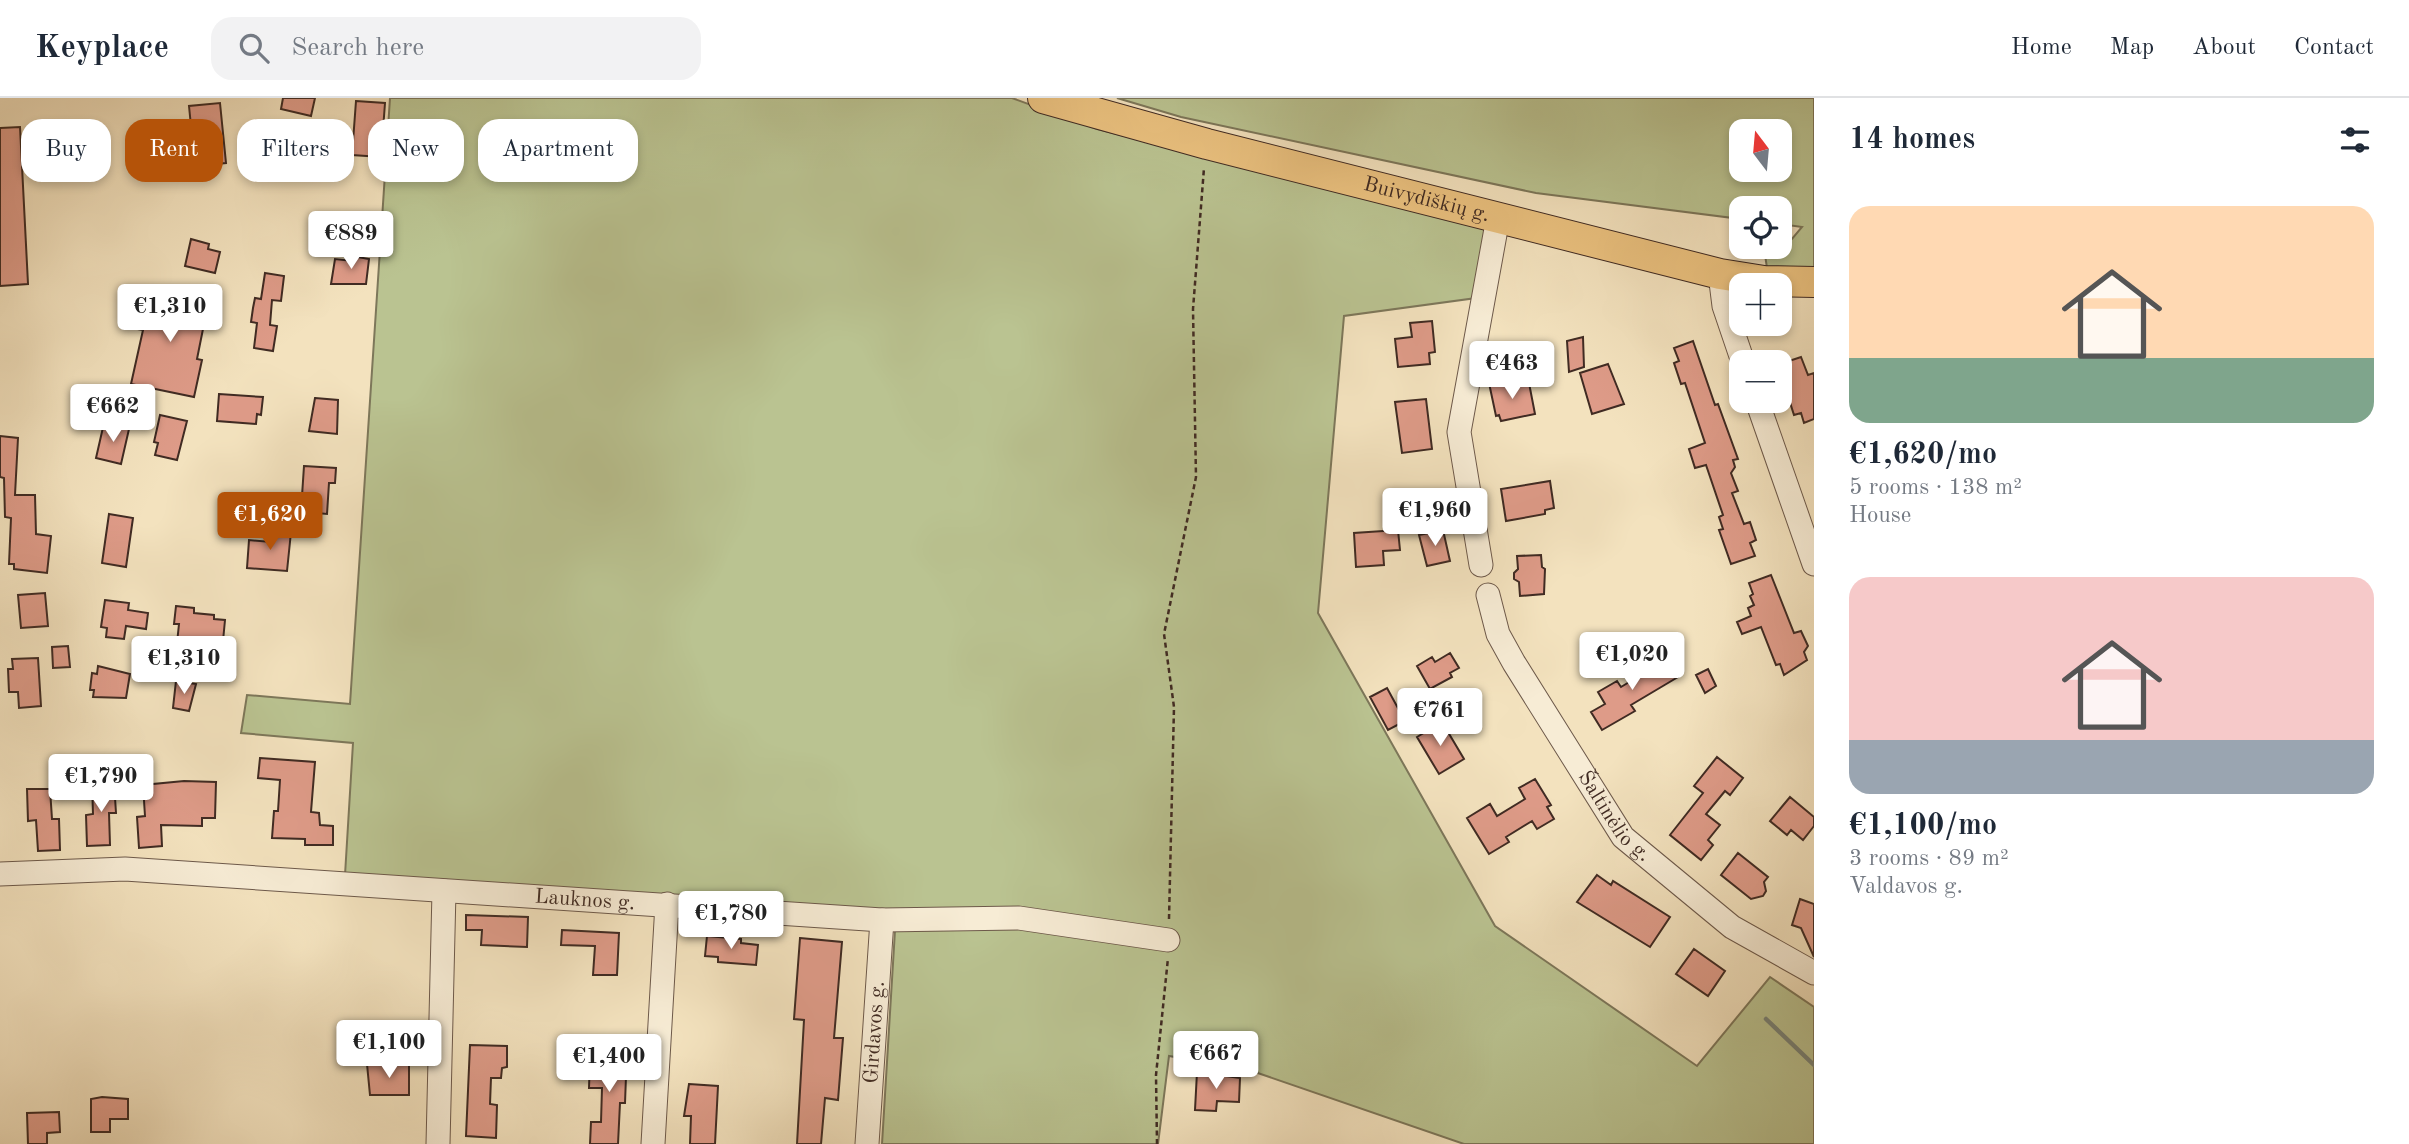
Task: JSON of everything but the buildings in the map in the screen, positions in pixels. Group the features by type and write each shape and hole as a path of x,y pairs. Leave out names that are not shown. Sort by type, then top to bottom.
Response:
{"main road":[{"name":"Buivydiškių g.","path":"1044,98 1207,144 1498,218 1606,242 1720,274 1764,281 1814,282"}],"street":[{"path":"1481,565 1459,432 1498,218"},
{"path":"1720,274 1724,306 1739,350"},
{"path":"1760,413 1814,564"},
{"name":"Šaltinėlio g.","path":"1488,595 1498,634 1623,837 1732,927 1814,973"},
{"name":"Lauknos g.","path":"0,874 125,869 882,920 1019,918 1168,940"},
{"path":"438,1144 444,891"},
{"path":"653,1144 667,904"},
{"name":"Girdavos g.","path":"867,1144 882,920"}],"path":[{"path":"1157,1144 1156,1075 1167,990 1174,708 1164,634 1196,477 1193,309 1207,144"}],"green space":[{"path":"390,98 1012,98 1097,129 1491,229 1476,298 1344,316 1318,613 1495,926 1697,1066 1770,977 1814,1007 1814,1144 1464,1144 1249,1070 1169,1056 1158,1144 882,1144 896,914 345,875 353,743 241,733 247,695 350,704 384,182 464,182 464,119 389,119"},
{"path":"1117,98 1814,98 1814,268 1767,268 1766,259 1792,259 1792,239 1802,227 1792,226 1792,196 1729,196 1729,217 1536,193 1181,117"}],"waterway":[{"path":"1766,1019 1814,1065"}]}
